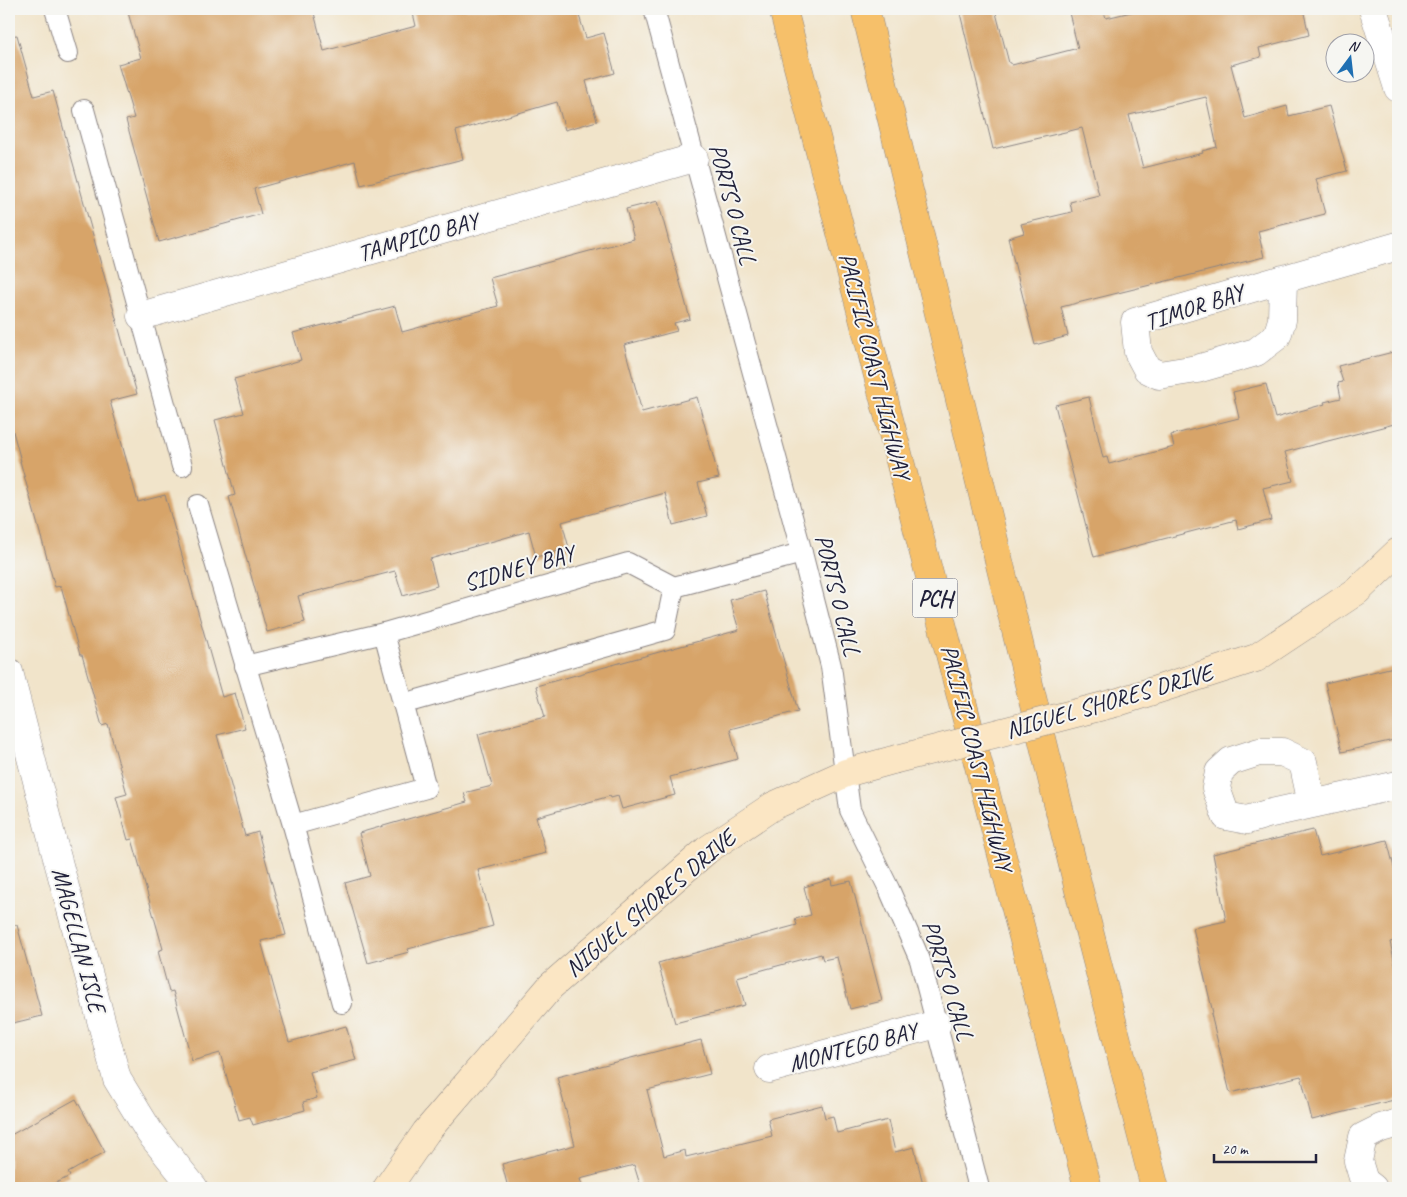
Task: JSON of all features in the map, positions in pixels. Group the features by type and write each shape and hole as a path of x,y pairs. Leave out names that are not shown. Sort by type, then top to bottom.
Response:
{"highway":[{"name":"PACIFIC COAST HIGHWAY","path":"783,9 1088,1188"},
{"path":"865,9 1084,911 1154,1188"}],"street":[{"path":"1373,9 1398,88"},
{"name":"TAMPICO BAY","path":"141,316 694,158"},
{"name":"TIMOR BAY","path":"1283,279 1282,320 1277,336 1256,352 1197,369 1159,375 1147,369 1138,352 1135,322 1283,279 1398,246"},
{"name":"NIGUEL SHORES DRIVE","path":"387,1188 426,1132 551,986 707,850 773,806 846,773 1115,703 1256,658 1357,591 1398,552"},
{"name":"MAGELLAN ISLE","path":"9,672 117,1078 150,1133 194,1188"},
{"path":"1312,804 1398,785"},
{"name":"MONTEGO BAY","path":"770,1069 937,1024"},
{"path":"1373,1188 1364,1181 1358,1161 1363,1137 1381,1128 1398,1123"}],"lane":[{"path":"55,9 68,53"},
{"name":"PORTS O CALL","path":"654,9 831,666 850,810 890,889 920,960 979,1188"},
{"path":"84,110 182,466"},
{"path":"198,505 293,825 342,1003"},
{"path":"403,704 666,630 674,587 802,553"},
{"name":"SIDNEY BAY","path":"246,666 384,633 628,563 674,587"},
{"path":"293,825 426,788 384,633"}],"building":[{"path":"127,9 313,9 324,51 416,26 412,9 577,9 586,38 604,33 615,73 586,81 597,121 565,130 557,102 456,131 463,159 361,185 355,161 254,189 261,214 159,242 126,120 134,118 118,64 141,58"},
{"path":"959,9 995,9 1009,63 1012,65 1078,48 1068,9 1103,9 1106,18 1144,9 1303,9 1309,35 1259,48 1261,57 1231,65 1245,118 1287,106 1289,116 1329,106 1347,171 1316,179 1325,214 1258,231 1264,257 1061,307 1068,336 1035,345 1008,238 1024,233 1021,224 1072,212 1070,202 1099,195 1082,128 993,149","holes":["1206,97 1217,147 1202,151 1203,153 1143,168 1129,115"]},
{"path":"17,35 34,96 53,91 137,394 110,401 138,502 165,495 222,697 235,693 245,728 217,735 245,836 258,832 286,935 261,941 289,1042 346,1026 356,1060 310,1072 317,1098 303,1102 305,1110 253,1125 250,1117 239,1120 220,1053 192,1061 173,991 169,992 158,951 163,949 132,839 128,840 116,797 127,794 108,724 102,726 61,586 55,587 9,417 9,36"},
{"path":"658,201 690,319 674,323 677,331 624,345 642,412 697,397 719,478 698,483 707,516 673,525 665,493 562,522 569,548 536,557 529,531 430,559 437,586 403,596 395,571 298,596 305,622 267,632 229,497 235,495 215,420 244,413 234,379 301,360 293,333 395,306 402,332 498,306 490,278 634,239 626,209"},
{"path":"1393,352 1398,372 1398,423 1285,452 1293,481 1263,488 1271,520 1238,529 1236,520 1094,557 1055,405 1089,397 1103,458 1107,457 1109,464 1174,447 1171,435 1239,418 1233,392 1266,384 1275,418 1341,398 1338,383 1343,382 1338,366"},
{"path":"764,591 798,711 730,729 738,759 670,777 675,795 622,809 618,796 611,798 610,796 536,817 546,853 478,870 493,926 408,949 409,952 368,963 345,883 370,876 359,833 467,802 464,793 492,786 478,734 545,717 536,686 739,630 730,600"},
{"path":"1398,666 1398,739 1342,752 1325,683"},
{"path":"1313,830 1320,856 1387,840 1398,883 1398,940 1390,942 1398,977 1398,1099 1312,1120 1301,1076 1230,1093 1193,928 1226,921 1213,854"},
{"path":"831,879 832,885 851,881 882,1001 850,1009 837,957 823,960 821,954 737,977 745,1005 675,1023 658,963 797,925 795,919 811,915 804,887"},
{"path":"17,925 42,1016 9,1024 9,926"},
{"path":"701,1040 710,1074 647,1090 664,1156 685,1150 686,1157 772,1136 768,1119 822,1105 825,1118 833,1116 837,1133 888,1120 895,1152 914,1147 923,1184 907,1188 641,1188 634,1165 580,1179 583,1188 508,1188 502,1164 575,1145 557,1077"},
{"path":"76,1099 105,1152 68,1173 70,1176 46,1188 9,1188 9,1136"}]}
